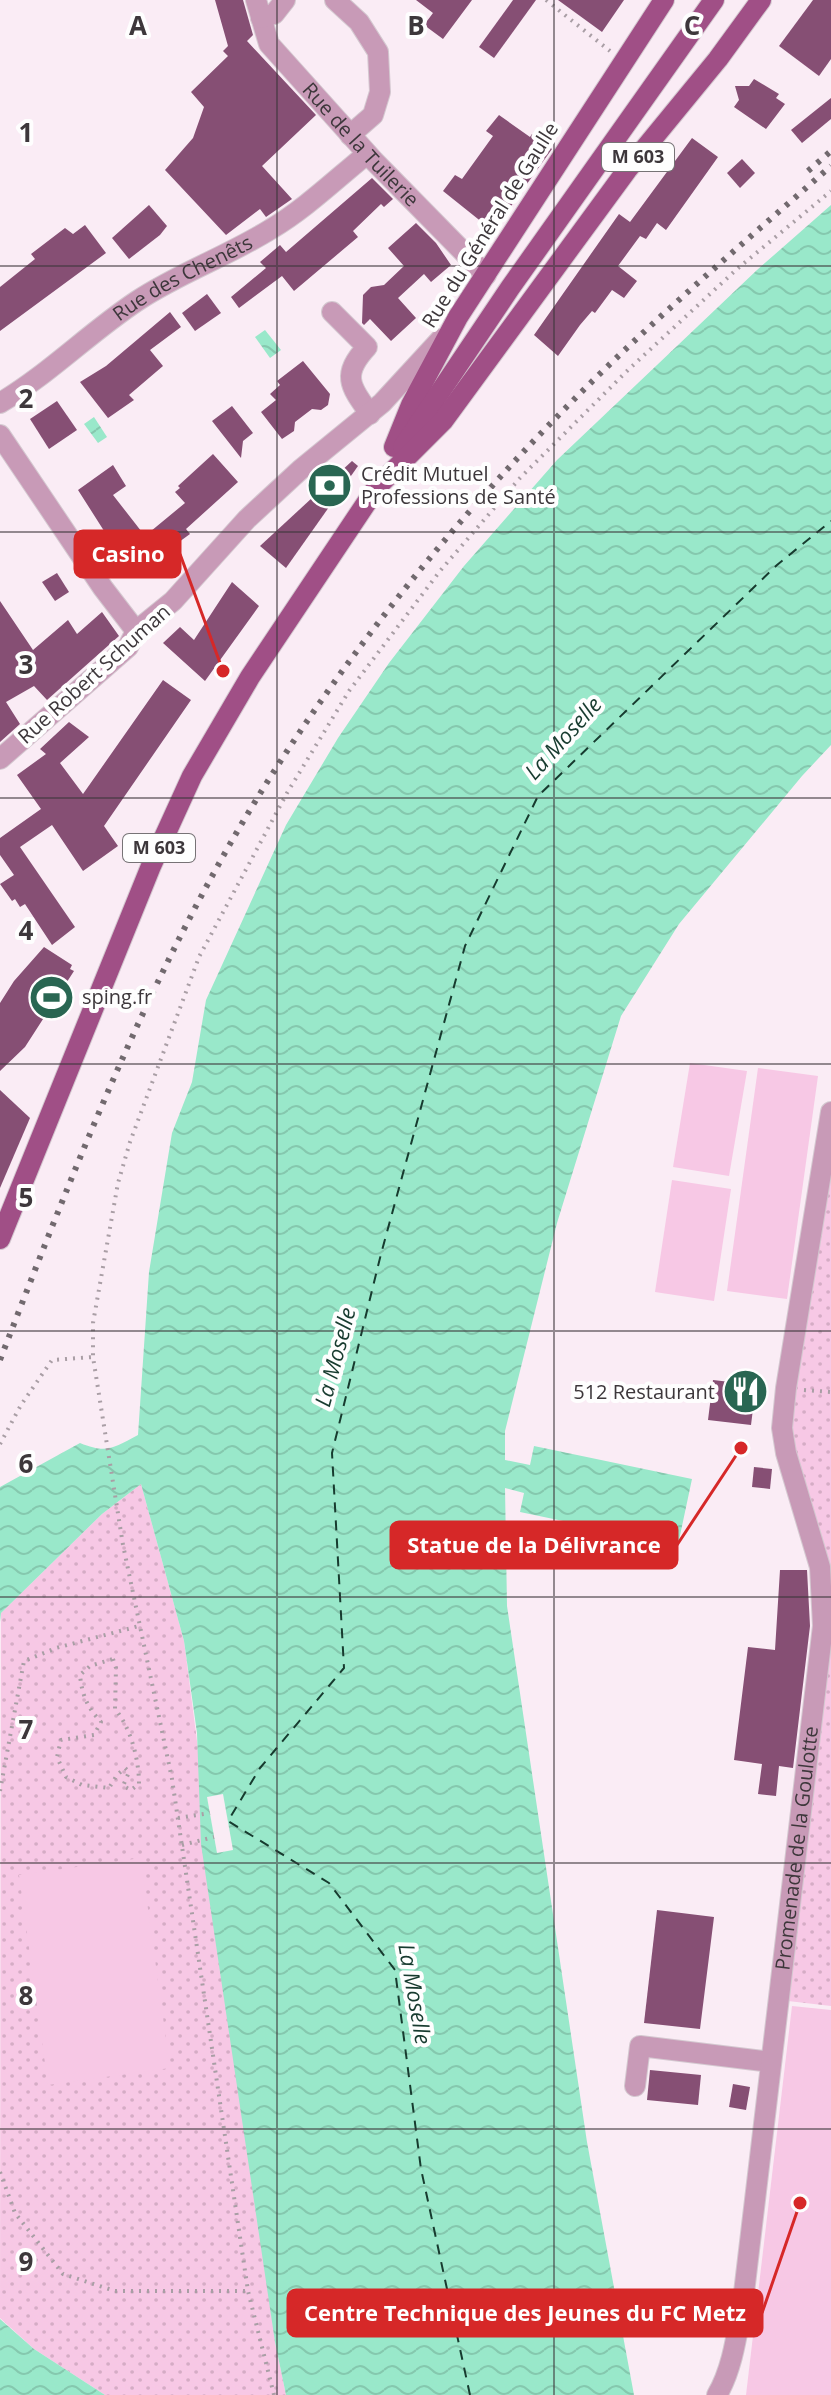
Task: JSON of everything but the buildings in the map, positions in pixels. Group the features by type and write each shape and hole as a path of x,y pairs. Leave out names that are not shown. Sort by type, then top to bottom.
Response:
{"main road":[{"name":"Rue du Général de Gaulle","path":"0,1239 151,866 192,776 250,677 377,487 411,405 458,317 664,0"},
{"path":"377,487 510,288 714,0"},
{"name":"Rue du Général de Gaulle","path":"377,487 443,421 627,170 718,59 761,0"}],"street":[{"path":"258,9 274,14 285,0"},
{"path":"335,0 359,22 378,52 380,92 373,115 350,135"},
{"name":"Rue de la Tuilerie","path":"258,9 269,44 367,154 486,275"},
{"name":"Rue des Chenêts","path":"0,403 31,385 161,285 275,228 367,154"},
{"path":"332,312 367,347 352,362 352,374 353,388 370,414"},
{"name":"Rue Robert Schuman","path":"0,759 128,647 136,631 173,601 247,519 300,470 370,414 427,357 458,317"},
{"path":"0,435 103,588 136,631"},
{"name":"Promenade de la Goulotte","path":"717,2395 730,2360 743,2301 823,1626 820,1567 786,1453 782,1428 831,1112"},
{"path":"635,2086 640,2046 771,2062"}],"path":[{"path":"546,0 623,61"},
{"path":"274,2395 248,2291 172,1779 123,1545 93,1357 93,1323 118,1183 193,971 287,793 349,691 440,571 520,478 628,370 737,269 831,191"},
{"path":"0,1444 21,1405 52,1360 93,1357"},
{"path":"0,1791 24,1661 56,1648 139,1626"},
{"path":"113,1659 116,1668 115,1709 121,1716 139,1764 139,1784 131,1790 123,1786 129,1772 125,1768 109,1788 82,1785 66,1777 57,1757 61,1740 94,1735 101,1722 82,1694 80,1675 90,1666 113,1659"},
{"path":"178,1818 210,1813"},
{"path":"182,1845 214,1837"},
{"path":"0,2172 15,2213 63,2274 115,2291 248,2291"}],"shaded area":[{"path":"690,1063 747,1071 729,1176 673,1167"},
{"path":"758,1068 818,1076 787,1299 727,1291"},
{"path":"831,1171 831,1594 794,1451 792,1407"},
{"path":"672,1180 731,1189 714,1301 655,1292"},
{"path":"141,1484 184,1641 275,2342 286,2395 105,2395 34,2349 0,2318 1,1613 102,1514"},
{"path":"831,1624 831,2006 788,2001"},
{"path":"141,1858 170,2068 48,2085 19,1875"},
{"path":"792,2006 831,2010 831,2395 746,2395"}],"water":[{"name":"La Moselle","path":"831,205 831,745 679,924 621,1016 557,1223 505,1431 505,1460 530,1465 534,1446 692,1479 678,1545 520,1512 524,1493 505,1488 507,1606 587,2142 634,2395 286,2395 275,2342 201,1844 197,1733 184,1641 141,1484 102,1514 1,1613 0,1622 0,1487 80,1443 104,1449 138,1435 149,1272 172,1133 192,1082 206,1000 286,825 338,738 389,663 464,566 557,460 757,270"},
{"path":"265,330 281,350 270,358 255,337"},
{"path":"94,417 107,437 98,443 84,424"},
{"path":"0,2319 34,2349 105,2395 0,2395"}],"pier":[{"path":"223,1794 233,1850 217,1853 207,1797"}],"ferry route":[{"path":"470,2395 421,2169 395,1970 329,1883 228,1821 260,1768 344,1668 332,1453 381,1254 465,946 538,796 777,565 831,521"}],"railway":[{"path":"808,171 831,151"},
{"path":"0,1360 89,1135 155,988 229,845 310,717 393,603 532,443 656,321 831,166"}],"place":[{"name":"Crédit Mutuel Professions de Santé","path":"330,486"},
{"name":"Casino","path":"223,671"},
{"name":"sping.fr","path":"51,997"},
{"name":"512 Restaurant","path":"746,1392"},
{"name":"Statue de la Délivrance","path":"741,1448"},
{"name":"Centre Technique des Jeunes du FC Metz","path":"800,2203"}]}
